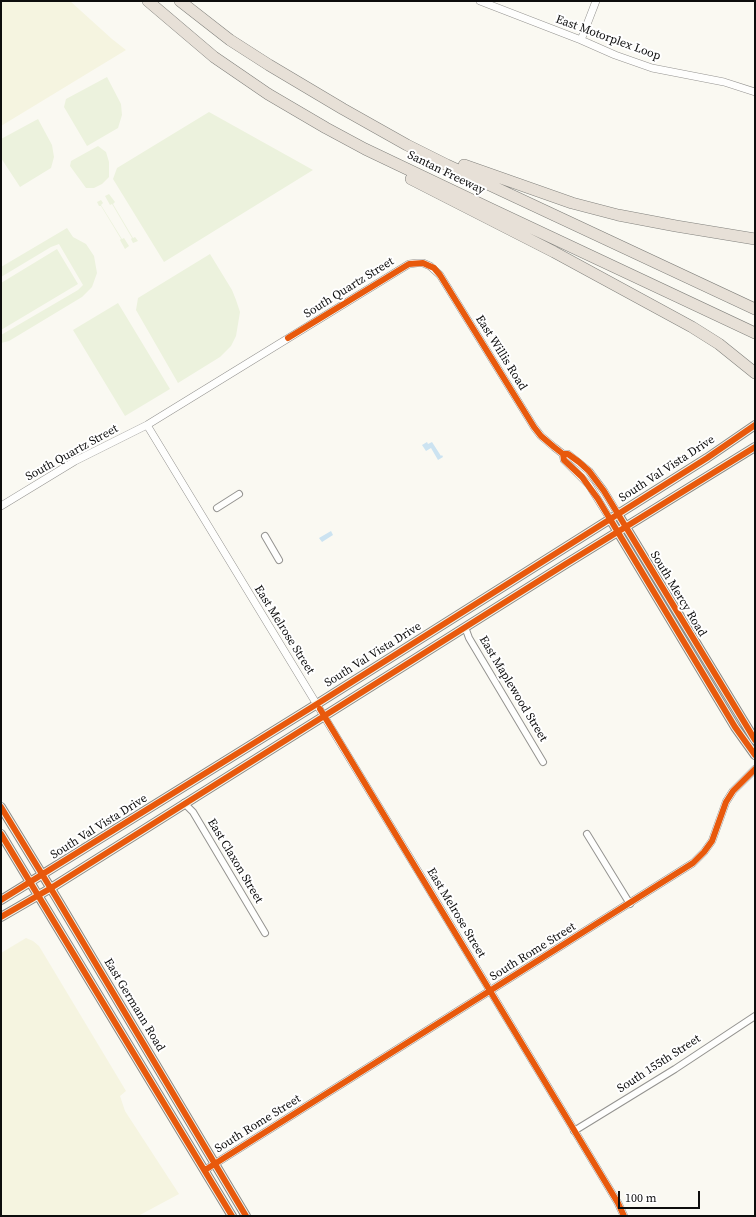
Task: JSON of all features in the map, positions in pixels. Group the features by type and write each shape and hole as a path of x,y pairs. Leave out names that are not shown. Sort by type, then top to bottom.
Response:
{"highway":[{"name":"Santan Freeway","path":"148,1 214,57 268,94 326,128 365,149 755,333"},
{"name":"Santan Freeway","path":"180,1 230,40 269,66 408,145 446,165 755,309"},
{"path":"408,145 431,150 470,168 572,203 618,215 662,224 755,239"},
{"path":"365,149 388,166 554,252 709,337 734,355 755,373"}],"main road":[{"name":"South Val Vista Drive","path":"1,900 317,704 707,458 755,425"},
{"name":"South Val Vista Drive","path":"1,917 51,888 324,715 755,447"},
{"name":"South Mercy Road","path":"618,514 755,740"},
{"name":"South Mercy Road","path":"610,519 735,727 755,755"},
{"path":"457,615 465,627"},
{"path":"177,791 184,803"},
{"name":"East Germann Road","path":"1,807 51,888 246,1216"},
{"name":"East Germann Road","path":"1,834 232,1216"}],"street":[{"name":"East Motorplex Loop","path":"480,1 581,40 615,55 652,68 724,82 755,92"},
{"path":"581,40 596,1"},
{"name":"South Quartz Street","path":"1,506 75,461 147,426 409,264 423,263"},
{"name":"East Willis Road","path":"423,263 434,268 440,275 534,428 547,442 562,454 564,460 589,485 610,519"},
{"name":"East Melrose Street","path":"147,426 324,715 618,1203 624,1216"},
{"name":"East Willis Road","path":"562,454 568,454 589,472 604,491 618,514"},
{"path":"217,508 239,494"},
{"path":"265,536 279,560"},
{"name":"East Maplewood Street","path":"465,627 469,638 543,762"},
{"name":"South Rome Street","path":"205,1170 689,867 704,852 715,834 726,802 732,791 755,769"},
{"name":"East Claxon Street","path":"184,803 193,812 265,933"},
{"path":"587,834 630,904"},
{"name":"South 155th Street","path":"574,1131 755,1016"}],"green space":[{"path":"1,1 70,1 126,50 1,126"},
{"path":"107,77 121,104 122,115 118,128 87,146 64,107 66,99"},
{"path":"209,112 313,170 164,262 113,179 117,168"},
{"path":"38,119 52,145 54,157 51,168 20,187 1,158 1,139"},
{"path":"98,146 106,152 109,162 109,177 102,184 94,188 86,188 70,166 71,161"},
{"path":"109,194 115,202 113,204 133,238 135,237 138,241 133,243 132,238 112,204 110,205 105,196"},
{"path":"101,200 103,203 101,205 122,239 124,238 129,246 125,249 120,240 121,239 97,202"},
{"path":"67,228 73,237 86,244 94,256 97,273 92,287 82,297 9,341 1,343 1,335 78,290 83,285 59,244 51,247 1,277 1,267"},
{"path":"57,249 78,284 1,330 1,283"},
{"path":"210,254 232,290 240,312 236,336 231,346 220,357 178,383 136,310 138,298"},
{"path":"118,303 170,389 125,416 73,330"},
{"path":"26,938 39,946 126,1091 120,1096 125,1111 179,1194 138,1216 1,1216 1,953"}],"water":[{"path":"427,442 428,444 432,442 443,457 438,460 431,448 426,451 422,445"},
{"path":"331,531 333,535 322,542 319,538"}],"cycle path":[{"path":"288,338 409,264 423,263 434,268 440,275 534,427 541,436 554,447 563,454 568,454 589,471 604,491 755,740"},
{"path":"1,900 317,704 707,458 755,425"},
{"path":"1,917 51,888 564,565 755,447"},
{"path":"563,454 564,460 582,477 598,499 735,727 755,755"},
{"path":"320,709 618,1203 624,1216"},
{"path":"205,1170 693,863 712,841 726,802 733,791 755,769"},
{"path":"1,807 246,1216"},
{"path":"1,834 232,1216"}]}
